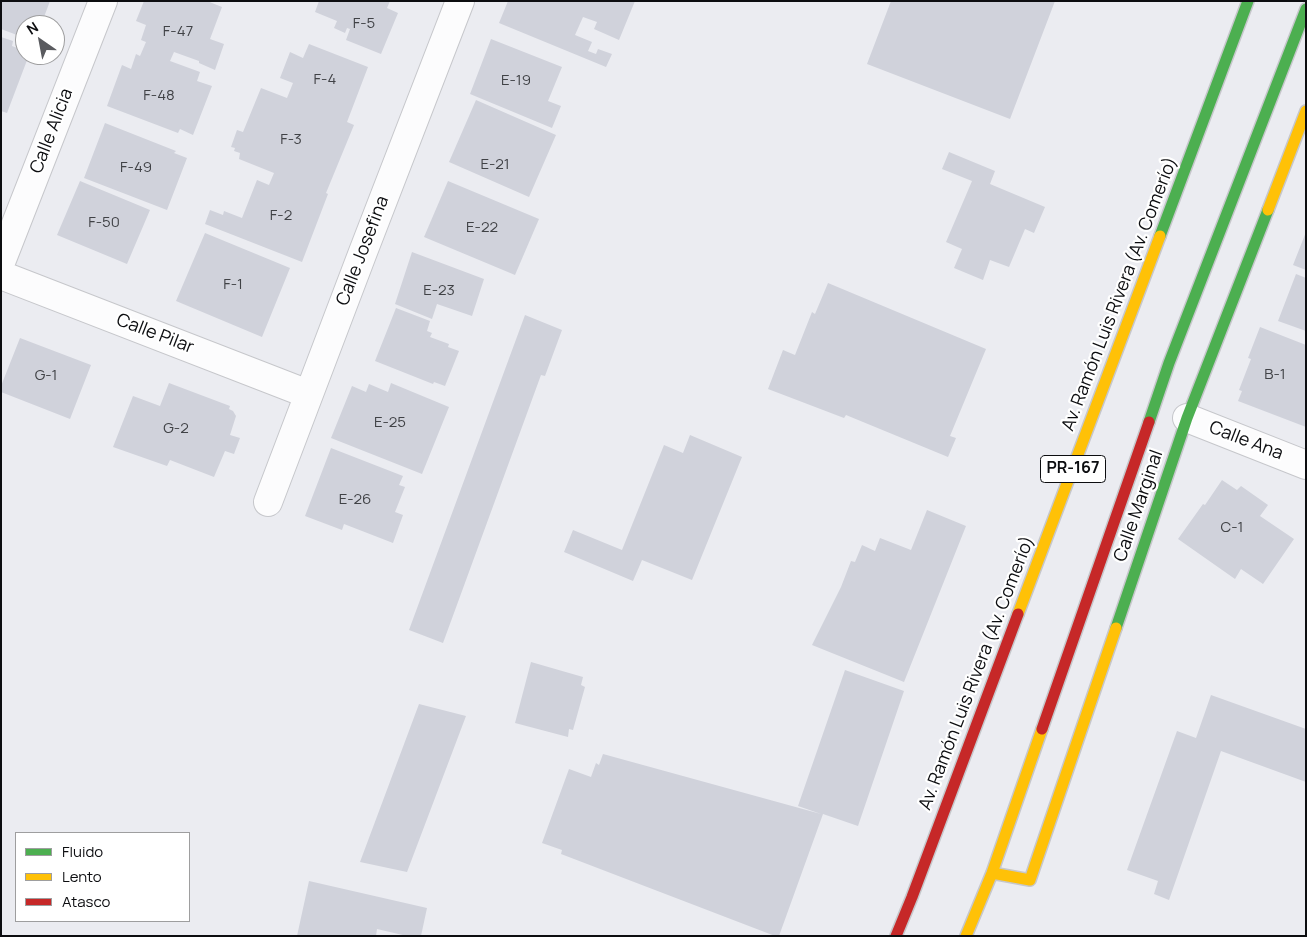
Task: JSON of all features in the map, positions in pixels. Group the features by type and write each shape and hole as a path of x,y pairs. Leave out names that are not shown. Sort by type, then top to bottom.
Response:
{"main road":[{"name":"Av. Ramón Luis Rivera (Av. Comerío)","path":"896,936 1248,1"},
{"name":"PR-167","path":"966,936 992,873 1170,363 1306,9"},
{"name":"Calle Marginal","path":"992,873 1030,880 1187,418 1306,111"}],"street":[{"name":"Calle Alicia","path":"1,262 102,1"},
{"name":"Calle Josefina","path":"268,502 460,1"},
{"name":"Calle Pilar","path":"1,275 308,394"},
{"name":"Calle Ana","path":"1187,418 1306,464"}],"building":[{"path":"1,1 50,1 45,15 15,15 15,34 1,29"},
{"path":"144,1 207,1 222,7 210,39 224,44 215,70 199,63 199,61 174,52 170,61 200,72 197,81 212,86 193,135 180,129 178,133 107,106 122,65 131,69 136,54 140,56 146,42 141,40 146,25 136,21"},
{"path":"319,1 390,1 387,8 398,13 381,54 346,40 350,29 347,28 345,33 334,28 337,21 315,12"},
{"path":"508,1 635,1 619,40 594,29 597,22 583,17 575,35 592,42 588,51 596,54 598,49 612,54 606,67 499,23"},
{"path":"891,1 1055,1 1010,119 867,64"},
{"path":"1,37 13,41 15,65 25,65 7,113 1,111"},
{"path":"491,39 562,67 548,101 561,106 552,128 470,94"},
{"path":"309,44 368,67 347,122 354,125 326,193 328,194 302,262 205,224 210,210 223,215 224,211 242,218 257,180 269,185 274,173 239,159 240,153 234,151 235,148 231,147 237,130 243,132 261,88 287,98 293,83 280,78 290,52 303,58"},
{"path":"476,100 556,135 529,197 449,162"},
{"path":"105,123 176,151 174,153 187,158 167,210 84,178"},
{"path":"949,152 995,171 990,184 1045,207 1034,233 1025,229 1009,267 990,260 983,280 954,268 962,249 946,242 972,181 942,169"},
{"path":"80,181 150,210 127,264 57,235"},
{"path":"448,181 539,219 515,275 424,237"},
{"path":"1306,232 1306,270 1293,265"},
{"path":"205,233 290,268 262,337 176,301"},
{"path":"412,252 484,279 472,316 437,304 432,319 395,304"},
{"path":"1296,274 1306,278 1306,331 1278,321"},
{"path":"828,283 986,349 950,436 956,438 948,457 846,415 844,418 768,389 783,350 795,355 812,312 815,314"},
{"path":"396,308 430,321 427,331 432,333 430,337 449,344 448,347 459,351 445,386 434,382 433,384 375,361"},
{"path":"525,315 562,330 545,376 541,375 443,643 409,630"},
{"path":"1260,327 1306,345 1306,427 1238,401 1242,391 1239,390 1251,359 1248,358"},
{"path":"20,338 91,365 70,419 1,392 1,386"},
{"path":"169,383 230,406 229,409 236,416 230,435 240,438 234,454 225,451 214,477 170,460 167,466 113,447 133,396 160,406"},
{"path":"391,383 449,407 422,474 331,438 352,386 366,392 369,384 388,392"},
{"path":"690,435 742,457 692,580 642,560 633,581 564,552 573,530 622,550 664,445 683,453"},
{"path":"331,448 403,476 399,485 405,487 395,512 403,515 393,543 344,524 342,530 305,516"},
{"path":"1222,480 1237,490 1241,486 1268,505 1260,516 1294,539 1263,584 1241,569 1235,579 1178,539"},
{"path":"927,510 966,526 904,682 812,645 841,587 851,561 855,562 862,545 875,551 880,538 911,550"},
{"path":"531,662 583,677 581,685 585,687 573,730 569,729 568,737 515,723"},
{"path":"845,670 904,691 858,826 823,814 779,936 561,854 562,850 542,843 569,769 591,777 596,763 599,765 603,754 821,814 798,806"},
{"path":"1211,695 1306,729 1306,782 1221,751 1169,900 1154,894 1158,881 1127,870 1177,731 1196,738"},
{"path":"419,704 466,716 407,872 360,862"},
{"path":"309,881 427,908 421,936 407,936 377,929 376,936 297,936"}],"traffic: fast":[{"path":"1160,236 1248,1"},
{"path":"1149,422 1169,363 1306,9"},
{"path":"1116,628 1187,418 1268,210"}],"traffic: slow":[{"path":"1268,210 1306,111"},
{"path":"1018,614 1160,236"},
{"path":"992,873 1030,880 1116,628"},
{"path":"966,936 992,873 1042,729"}],"traffic: jam":[{"path":"1042,729 1149,422"},
{"path":"896,936 1018,614"}]}
